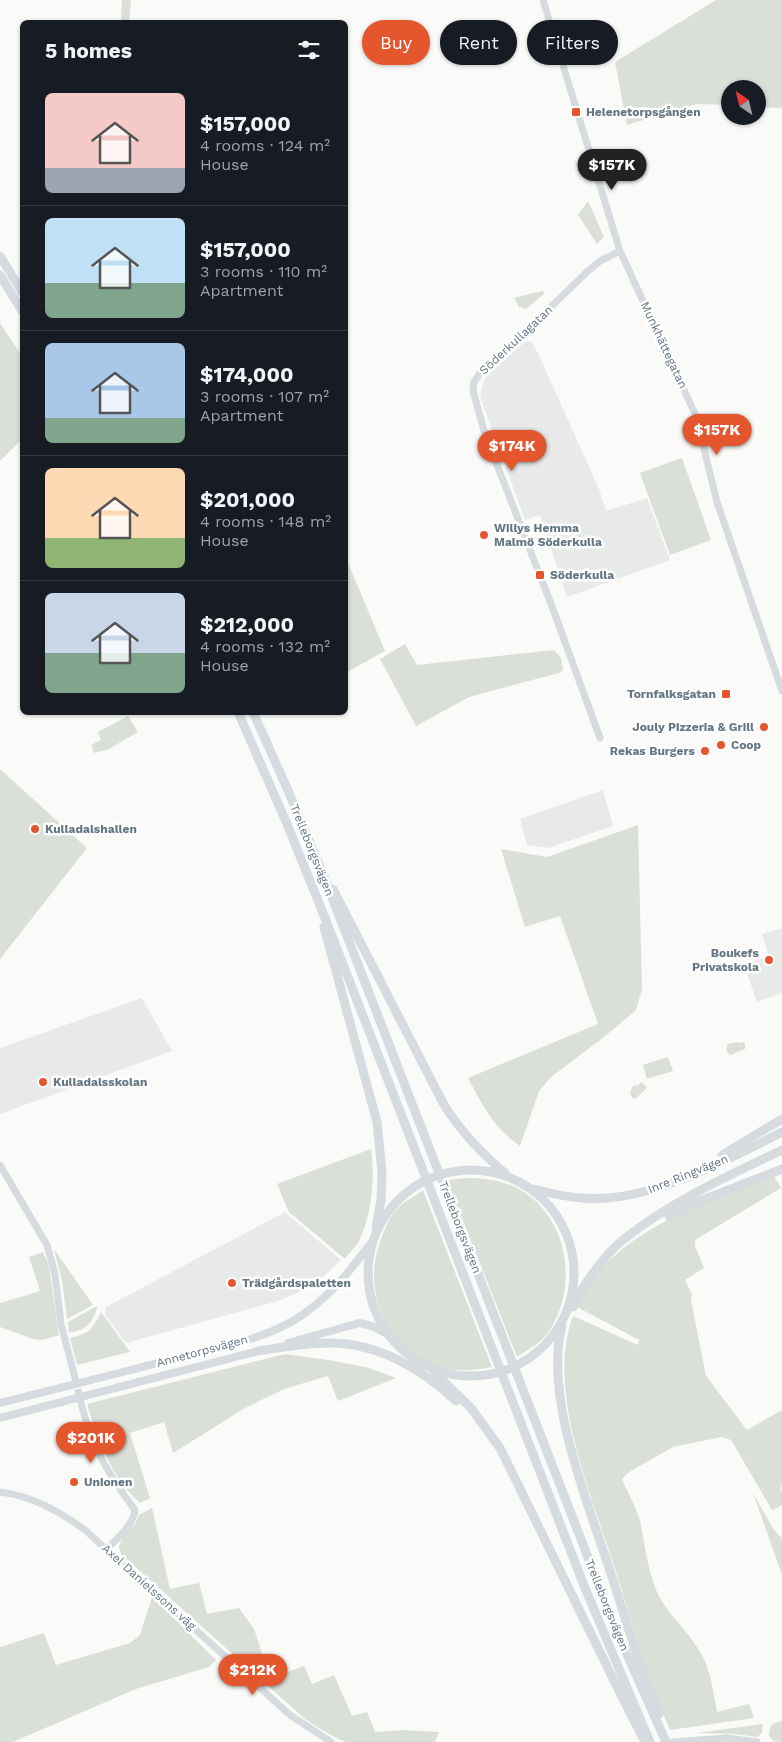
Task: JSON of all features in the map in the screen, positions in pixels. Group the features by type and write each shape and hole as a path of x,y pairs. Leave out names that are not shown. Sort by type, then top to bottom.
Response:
{"highway":[{"path":"0,256 20,289"},
{"path":"0,275 20,308"},
{"name":"Trelleborgsvägen","path":"239,715 321,908 585,1588 650,1742"},
{"name":"Trelleborgsvägen","path":"254,715 321,869 600,1590 666,1742"},
{"path":"321,869 340,901 403,1029 448,1111 474,1145 511,1178"},
{"path":"321,908 330,951 365,1076 380,1140 382,1184 376,1232"},
{"path":"624,1196 658,1185 695,1168 750,1140 782,1120"},
{"name":"Inre Ringvägen","path":"530,1188 582,1198 624,1196 656,1188 690,1176 782,1132"},
{"name":"Inre Ringvägen","path":"621,1241 682,1202 782,1150"},
{"path":"672,1742 657,1709 637,1654 576,1467 570,1445 557,1371 558,1344 571,1298 579,1284 605,1255 621,1241 678,1211 782,1169"},
{"path":"565,1316 558,1329 538,1352 514,1367 487,1376 473,1377 444,1373 430,1368 406,1354 387,1334 375,1313 368,1290 368,1266 372,1242 386,1214 399,1198 410,1190 428,1179 448,1172 462,1170 487,1171 511,1178 530,1188 549,1205 556,1215 568,1237 574,1261 571,1298"},
{"path":"560,1390 563,1341 574,1304 588,1280 621,1241"},
{"path":"258,1351 302,1344 343,1343 383,1353 417,1370 451,1396 475,1421 502,1460 530,1507"},
{"path":"430,1368 471,1408 489,1431 510,1465 626,1706 646,1742"}],"main road":[{"name":"Annetorpsvägen","path":"0,1403 216,1348 277,1329 304,1314 330,1292 351,1270 372,1242"},
{"name":"Annetorpsvägen","path":"0,1418 359,1323 372,1326 387,1334"}],"street":[{"name":"Munkhättegatan","path":"543,0 620,251 696,416 717,502 782,691"},
{"name":"Söderkullagatan","path":"600,738 553,609 485,434 473,391 477,376 482,370 588,271 600,261 620,251"},
{"path":"0,1165 40,1232 49,1252 55,1274 61,1324 74,1378"},
{"path":"81,1403 88,1432 100,1458 135,1510 130,1524 107,1549"},
{"name":"Axel Danielssons väg","path":"0,1492 26,1497 64,1514 107,1549 290,1715 331,1742"},
{"path":"672,1742 727,1738 757,1742"}],"shaded area":[{"path":"122,0 131,0 129,20 121,20"},
{"path":"716,0 782,0 782,108 766,107 766,80 721,80 721,105 697,104 627,125 616,65 618,65 618,60"},
{"path":"588,201 604,237 597,244 578,215"},
{"path":"542,291 545,293 526,309 519,307 514,298"},
{"path":"0,323 20,353 20,441 0,461"},
{"path":"529,341 537,351 599,489 606,511 647,498 670,560 567,597 540,515 525,520 480,397 483,382 487,376 521,345"},
{"path":"682,458 711,540 670,555 640,473"},
{"path":"348,563 385,651 348,671"},
{"path":"405,644 417,665 554,650 561,658 563,670 559,673 469,697 416,726 380,659"},
{"path":"128,716 138,732 109,749 94,753 91,745 101,740 98,732"},
{"path":"0,769 87,848 0,959"},
{"path":"603,790 613,826 548,848 527,845 520,819"},
{"path":"638,825 642,989 636,1010 551,1077 539,1091 520,1146 496,1124 468,1078 598,1024 560,916 525,927 501,849 547,857"},
{"name":"Boukefs Privatskola","path":"782,928 782,993 757,1002 744,965 769,956 762,934"},
{"name":"Kulladalsskolan","path":"142,998 172,1051 0,1114 0,1048"},
{"path":"745,1043 745,1049 730,1055 726,1050 728,1044"},
{"path":"668,1057 673,1071 647,1079 643,1065"},
{"path":"641,1082 647,1088 635,1099 632,1098 631,1088 635,1085 638,1086"},
{"path":"371,1149 373,1172 370,1208 359,1241 345,1259 289,1212 277,1184"},
{"path":"774,1176 781,1188 695,1240 695,1246 704,1268 685,1280 692,1294 691,1300 706,1376 747,1430 782,1410 782,1486 780,1488 782,1491 782,1505 772,1510 731,1440 722,1437 673,1447 629,1472 622,1479 640,1519 649,1567 657,1592 666,1608 703,1657 711,1680 717,1712 749,1704 754,1718 670,1730 647,1673 584,1477 568,1409 565,1376 566,1345 573,1316 638,1345 639,1340 577,1307 590,1283 606,1263 626,1246 674,1217 699,1205"},
{"path":"465,1178 498,1181 517,1188 535,1200 548,1216 558,1234 564,1254 566,1275 564,1296 557,1316 547,1334 517,1357 447,1180"},
{"path":"423,1190 492,1367 457,1370 435,1365 416,1355 400,1342 387,1325 379,1306 374,1285 375,1264 383,1233 395,1211"},
{"name":"Trädgårdspaletten","path":"285,1212 341,1260 323,1277 303,1290 281,1300 126,1343 105,1315 106,1307"},
{"path":"54,1249 93,1305 67,1319 62,1281"},
{"path":"43,1252 49,1266 59,1335 42,1340 33,1339 0,1327 0,1303 40,1291 29,1257"},
{"path":"95,1307 97,1309 87,1326 69,1333 68,1322"},
{"path":"101,1312 130,1352 77,1365 70,1338 90,1330"},
{"path":"285,1354 366,1367 396,1378 338,1401 328,1376 284,1389 245,1408 173,1453 164,1422 130,1433 150,1498 140,1503 130,1493 113,1470 101,1444 87,1404"},
{"path":"753,1493 774,1530 782,1538 782,1575"},
{"path":"152,1508 170,1589 199,1583 207,1614 239,1608 254,1629 262,1653 279,1675 304,1666 312,1684 334,1675 352,1716 367,1712 375,1732 404,1730 439,1732 435,1742 345,1742 305,1719 121,1554 119,1547 122,1538 135,1524 139,1515"},
{"path":"152,1597 216,1660 209,1667 136,1689 13,1742 0,1742 0,1647 44,1633 56,1665 130,1643 140,1635"},
{"path":"782,1721 782,1742 773,1741 769,1735 771,1726"},
{"path":"763,1724 762,1733 757,1737 735,1734 697,1733"}],"tunnel":[{"path":"75,1379 81,1402"}],"place":[{"name":"Helenetorpsgången","path":"576,112"},
{"name":"Willys Hemma Malmö Söderkulla","path":"484,535"},
{"name":"Söderkulla","path":"540,575"},
{"name":"Tornfalksgatan","path":"726,694"},
{"name":"Jouly Pizzeria & Grill","path":"764,727"},
{"name":"Coop","path":"721,745"},
{"name":"Rekas Burgers","path":"705,751"},
{"name":"Kulladalshallen","path":"35,829"},
{"name":"Boukefs Privatskola","path":"769,960"},
{"name":"Kulladalsskolan","path":"43,1082"},
{"name":"Trädgårdspaletten","path":"232,1283"},
{"name":"Unionen","path":"74,1482"}]}
